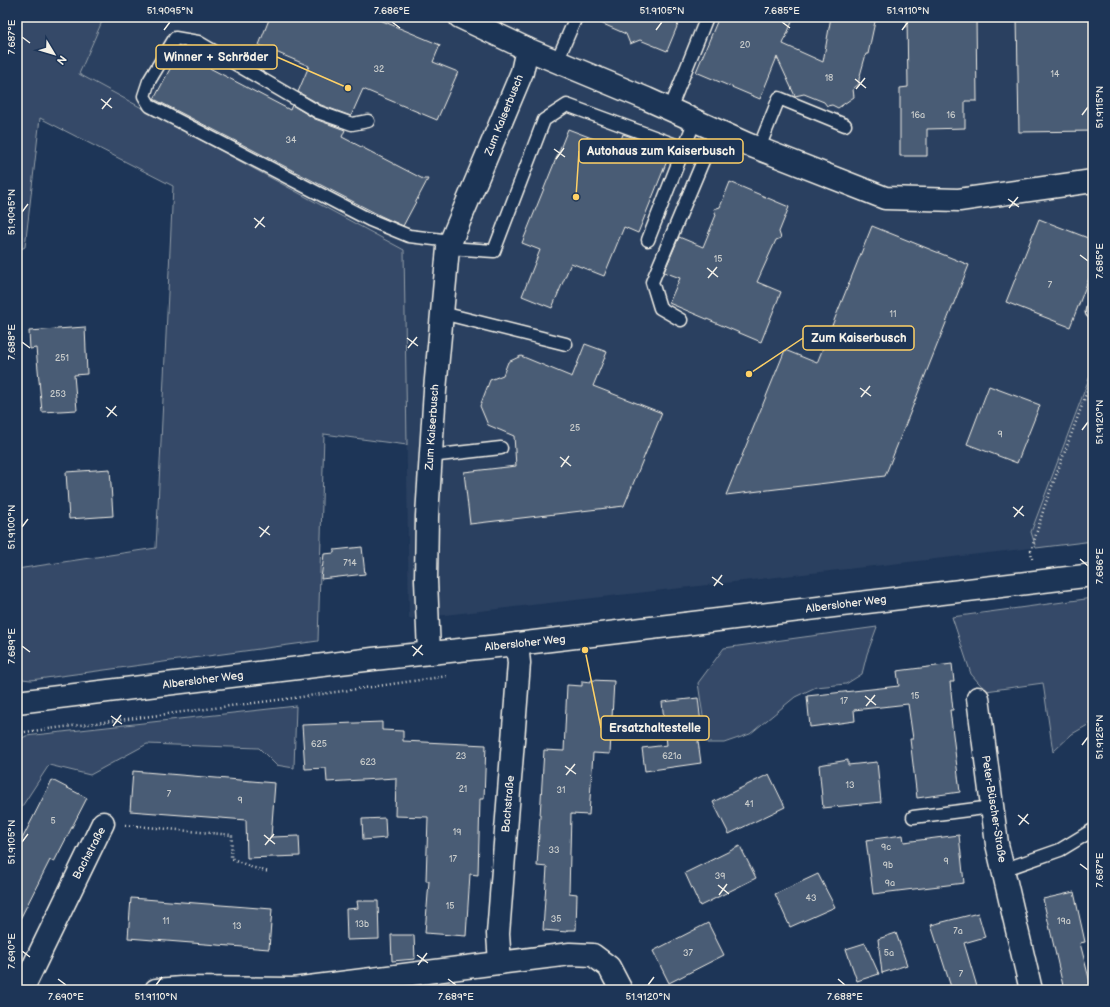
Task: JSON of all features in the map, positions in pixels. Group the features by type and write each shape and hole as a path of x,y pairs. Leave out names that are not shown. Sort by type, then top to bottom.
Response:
{"street":[{"path":"460,17 527,49 716,130 885,198 959,200 1093,181"},
{"name":"Zum Kaiserbusch","path":"429,653 426,580 430,456 442,313 450,244 522,72 527,49"},
{"name":"Albersloher Weg","path":"17,702 1093,575"},
{"name":"Bachstraße","path":"500,963 498,934 519,663 517,644"},
{"name":"Peter-Büscher-Straße","path":"978,698 997,844 1031,990"},
{"name":"Bachstraße","path":"22,990 103,823"},
{"path":"156,990 182,988 293,989 570,954 593,955 609,967 621,990"}],"lane":[{"path":"557,61 576,17"},
{"path":"670,109 707,17"},
{"path":"368,121 352,124 318,112 198,42 175,38 149,81 144,96 150,106 370,220 409,236 494,251 544,120 567,105 684,148"},
{"path":"759,148 779,98 845,125"},
{"path":"648,240 695,120"},
{"path":"681,320 660,308 652,282 716,130"},
{"path":"442,313 566,344"},
{"path":"430,456 501,448"},
{"path":"913,817 992,808"},
{"path":"1003,870 1060,850 1093,830"}],"path":[{"path":"1032,582 1032,551 1040,522 1093,376"},
{"path":"17,732 301,697 449,676"},
{"name":"Bachstraße","path":"103,823 232,835 231,858 251,867 269,872"}],"shaded area":[{"path":"17,17 104,17 79,74 404,250 407,445 324,434 318,641 31,680 22,679 17,665 17,569 156,548 173,186 40,118 25,247 17,251"},
{"path":"104,17 1093,17 1093,541 409,619 404,250 79,74"},
{"path":"1093,368 1093,541 1036,548 1031,532"},
{"path":"1093,598 1093,722 1072,734 1053,752 1043,683 986,691 971,674 952,617"},
{"path":"877,627 867,654 862,674 846,684 816,687 795,697 750,734 724,743 707,743 698,683 724,648"},
{"path":"296,706 294,768 276,765 259,748 147,744 90,775 49,765 17,814 17,741 26,736"}],"building":[{"path":"270,17 373,17 440,45 433,62 458,72 437,120 363,89 351,116 321,105 298,92 309,66 259,45"},
{"path":"587,17 681,17 667,51 640,40 630,44 626,34"},
{"path":"719,17 794,17 783,44 823,62 831,17 876,17 868,54 866,54 859,84 853,89 854,97 838,108 832,105 827,106 824,102 804,94 795,96 777,57 760,99 696,72"},
{"path":"907,17 976,17 977,101 965,101 965,128 927,129 927,156 900,156 900,88 908,87"},
{"path":"1017,17 1093,17 1093,131 1019,132"},
{"path":"179,52 290,110 292,105 315,119 345,130 342,137 423,179 428,179 403,226 154,99"},
{"path":"568,129 618,148 623,134 671,151 638,233 624,227 604,276 571,263 552,308 522,296 540,250 522,243"},
{"path":"730,182 789,207 779,232 781,238 776,240 757,282 781,292 761,342 669,303 680,278 664,272 679,237 703,247 716,215 714,209 720,207"},
{"path":"1039,219 1093,240 1093,268 1070,327 1006,302"},
{"path":"872,226 969,265 885,476 726,495 785,350 817,363"},
{"path":"85,327 87,374 74,375 77,410 42,412 36,348 30,349 29,331"},
{"path":"585,344 607,352 593,386 662,413 624,506 470,524 464,472 516,466 514,436 488,425 480,406 490,380 503,375 508,362 521,356 572,377"},
{"path":"989,386 1040,405 1017,463 967,444"},
{"path":"110,469 113,516 69,519 66,472"},
{"path":"362,547 365,574 321,579 324,554 334,553 334,550"},
{"path":"952,664 954,682 950,682 953,710 950,710 960,792 917,798 910,739 913,739 908,704 854,710 855,721 810,727 807,696 899,686 897,671"},
{"path":"591,680 614,681 610,754 593,753 589,815 571,814 569,893 577,894 576,930 567,930 567,932 543,930 547,867 537,866 544,750 564,751 567,685 582,686 582,681 591,682"},
{"path":"698,698 703,740 698,741 701,763 645,771 642,748 667,745 662,702"},
{"path":"382,722 382,730 403,731 403,741 486,745 484,799 480,799 478,875 470,874 466,936 425,933 429,881 426,881 428,817 395,816 396,778 327,782 326,768 305,769 302,725"},
{"path":"848,760 848,765 877,762 881,802 823,808 819,765"},
{"path":"133,771 275,783 271,837 299,836 300,856 247,858 246,820 130,811"},
{"path":"769,774 785,807 729,834 713,802"},
{"path":"52,780 87,798 54,862 50,860 17,925 17,849"},
{"path":"385,818 386,838 363,840 362,819"},
{"path":"903,835 904,842 959,835 964,883 873,894 866,840"},
{"path":"740,846 756,878 700,906 685,873"},
{"path":"818,874 835,907 790,927 775,894"},
{"path":"1074,892 1085,942 1080,943 1092,990 1064,990 1043,899"},
{"path":"131,898 272,909 269,949 128,938"},
{"path":"357,901 378,901 379,939 347,940 346,909 358,908"},
{"path":"978,913 985,937 964,943 978,990 952,990 931,925"},
{"path":"708,923 724,955 669,983 653,951"},
{"path":"896,933 907,965 882,973 878,939"},
{"path":"391,935 414,935 415,959 392,961"},
{"path":"865,943 879,974 857,981 846,949"}],"place":[{"name":"Winner + Schröder","path":"348,88"},
{"name":"Autohaus zum Kaiserbusch","path":"576,197"},
{"name":"Zum Kaiserbusch","path":"749,374"},
{"name":"Ersatzhaltestelle","path":"585,650"}]}
